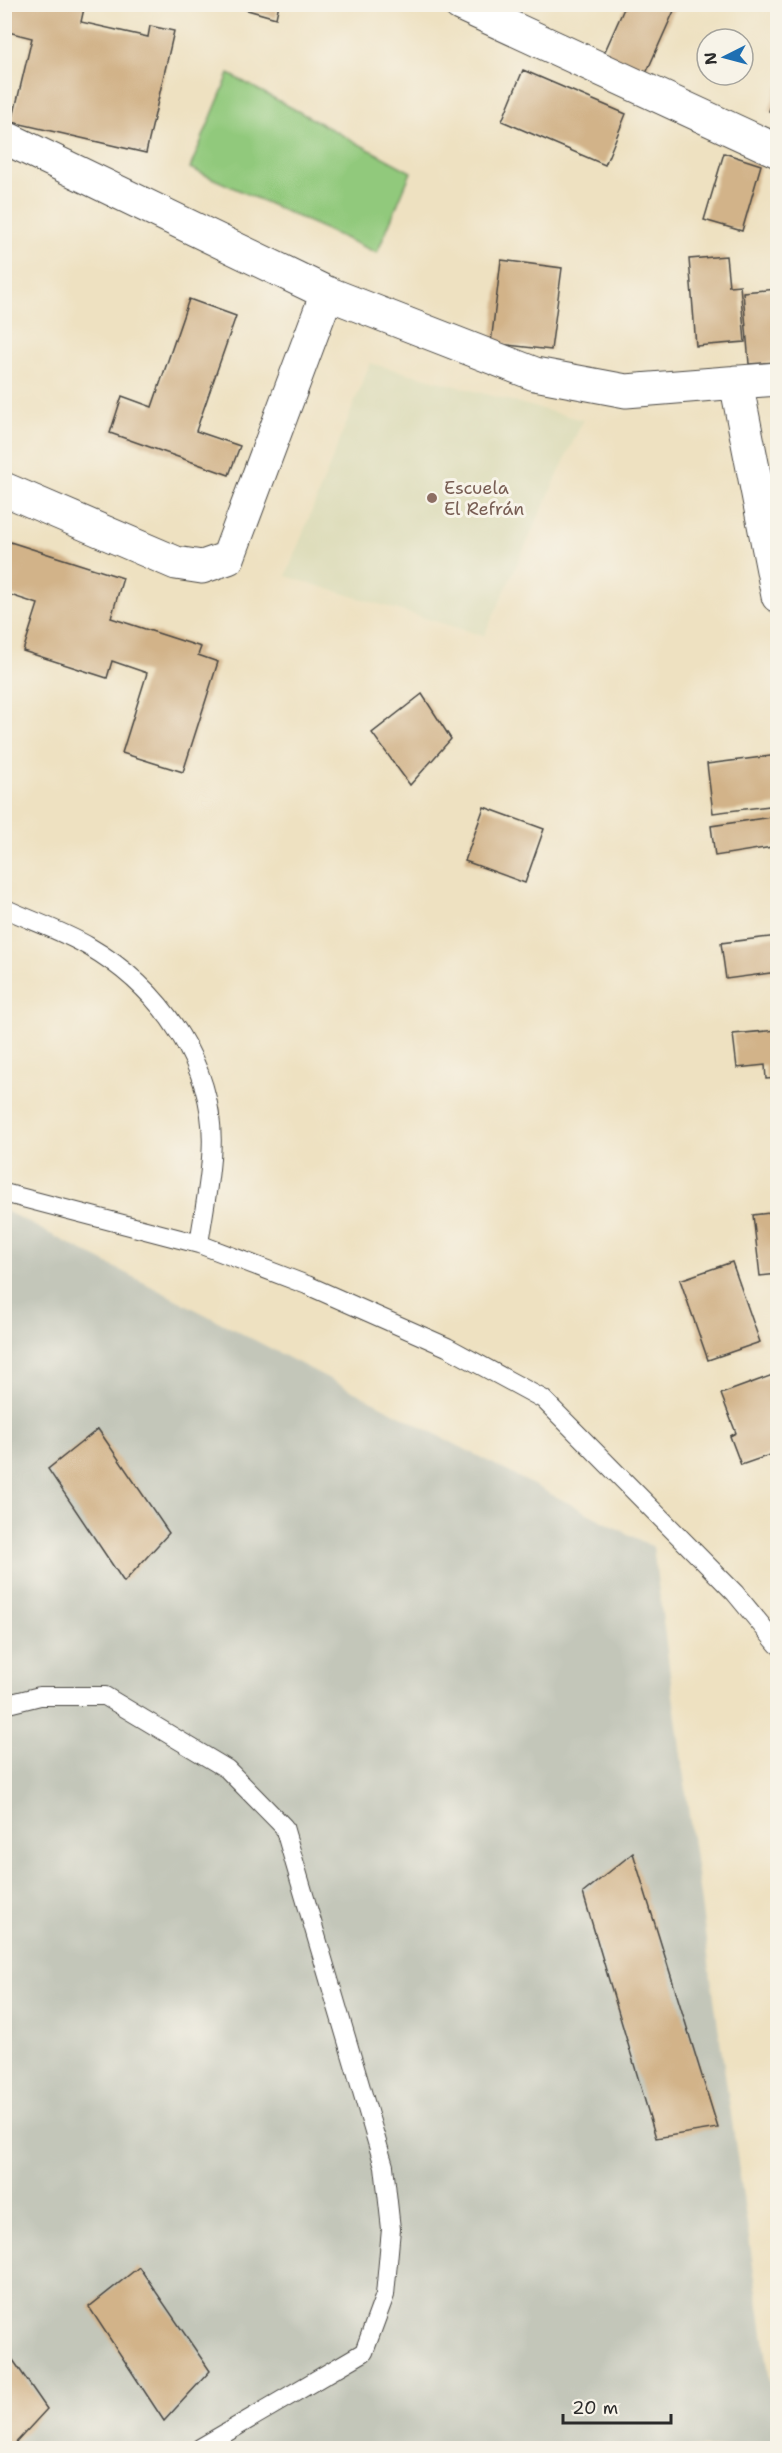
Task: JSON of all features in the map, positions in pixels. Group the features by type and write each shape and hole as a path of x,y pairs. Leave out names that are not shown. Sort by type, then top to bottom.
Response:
{"street":[{"path":"460,4 777,151"},
{"path":"4,136 327,293 535,374 626,391 777,379"},
{"path":"4,489 176,563 202,567 228,558 327,293"},
{"path":"736,382 777,596"}],"lane":[{"path":"4,908 87,946 115,965 142,985 182,1034 207,1092 212,1156 199,1244"},
{"path":"4,1193 199,1244 307,1285 447,1347 543,1399 735,1593 777,1646"},
{"path":"4,1704 40,1696 105,1696 227,1769 284,1827 384,2166 391,2229 385,2295 364,2352 200,2448"}],"shaded area":[{"name":"Escuela El Refrán","path":"370,363 583,420 484,636 286,576"},
{"path":"4,1210 653,1547 711,1978 777,2429 777,2448 5,2448"}],"green space":[{"path":"229,74 411,172 377,253 190,168"}],"building":[{"path":"4,4 85,4 81,22 148,37 150,26 174,31 146,153 12,122 32,38 4,31"},
{"path":"226,4 279,4 276,18"},
{"path":"626,4 677,4 644,78 602,58"},
{"path":"523,70 626,114 605,165 502,121"},
{"path":"778,86 778,114 769,111"},
{"path":"724,153 761,165 742,231 704,220"},
{"path":"726,256 729,286 740,285 745,342 696,346 689,259"},
{"path":"501,260 562,268 551,350 491,343"},
{"path":"778,289 778,362 749,364 743,292"},
{"path":"189,299 236,316 196,431 240,446 229,475 110,433 122,396 152,407"},
{"path":"4,540 123,578 111,618 201,647 198,655 218,662 183,772 122,753 147,673 112,661 107,678 23,651 38,604 4,593"},
{"path":"422,694 451,739 410,785 372,733"},
{"path":"778,755 778,805 713,813 707,764"},
{"path":"484,807 544,829 525,883 465,861"},
{"path":"778,816 778,846 715,856 711,826"},
{"path":"778,936 778,972 726,979 721,943"},
{"path":"778,1030 778,1078 766,1079 765,1065 737,1068 733,1034"},
{"path":"778,1212 778,1274 760,1276 753,1215"},
{"path":"732,1262 760,1342 708,1360 680,1280"},
{"path":"778,1373 778,1452 741,1465 730,1436 736,1433 721,1394"},
{"path":"98,1429 169,1533 124,1582 48,1469"},
{"path":"633,1853 718,2128 656,2138 583,1893"},
{"path":"139,2267 210,2371 164,2421 89,2307"},
{"path":"4,2347 47,2409 11,2448 4,2448"}],"place":[{"name":"Escuela El Refrán","path":"432,498"}]}
